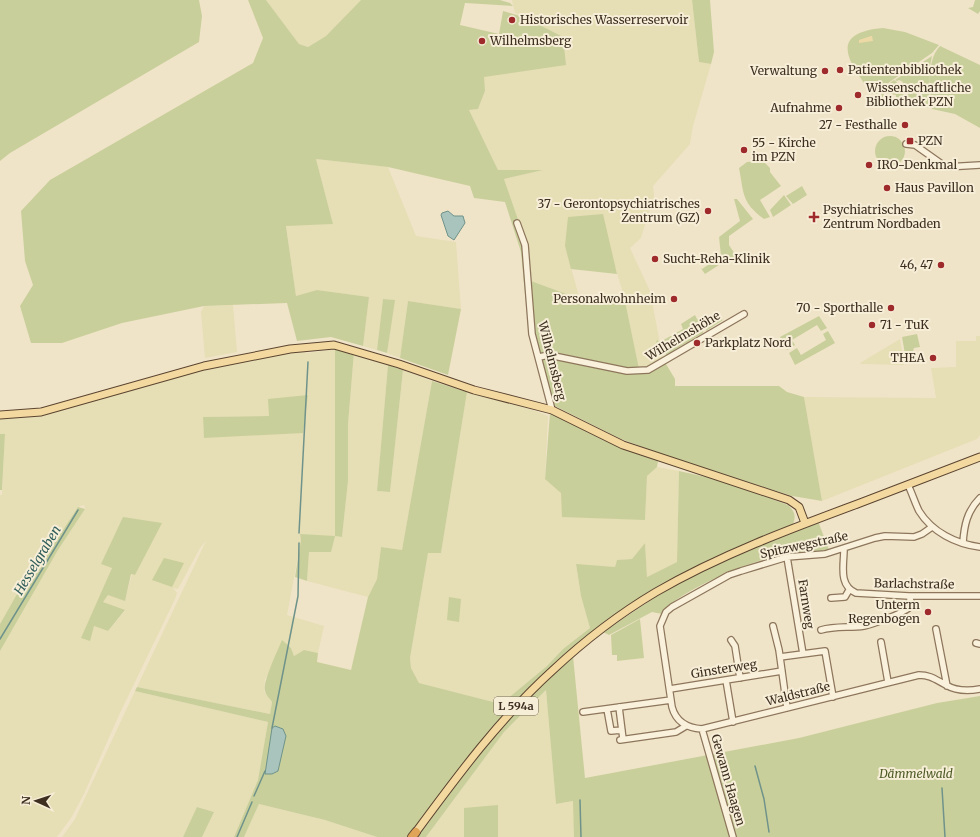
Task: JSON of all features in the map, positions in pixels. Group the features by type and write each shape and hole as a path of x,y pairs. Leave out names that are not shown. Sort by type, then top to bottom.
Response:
{"main road":[{"path":"0,415 40,412 204,366 302,347 334,345 399,364 474,390 552,410 623,445 789,500 799,507 805,523 980,457"},
{"name":"L 594a","path":"414,835 493,731 522,699 593,636 656,592 742,549 805,523"}],"street":[{"path":"906,144 916,145 946,166 980,165"},
{"name":"Wilhelmsberg","path":"517,223 525,245 532,334 552,410"},
{"name":"Wilhelmshöhe","path":"539,357 549,355 635,372 648,370 744,314"},
{"path":"908,485 919,510 932,527 963,544 980,547"},
{"path":"963,544 965,523 968,514 980,498"},
{"name":"Spitzwegstraße","path":"686,726 674,714 660,626 666,612 672,607 729,575 787,557 817,555 844,549 880,537 914,537 932,527"},
{"path":"831,598 845,597 848,590 843,578 844,549"},
{"name":"Farnweg","path":"787,557 802,654"},
{"name":"Barlachstraße","path":"848,590 856,593 909,596 980,596"},
{"path":"821,630 865,626 906,611 912,605 909,596"},
{"path":"773,626 780,657 787,708"},
{"path":"936,629 946,686"},
{"path":"731,640 735,646 740,678"},
{"path":"881,642 888,682"},
{"path":"780,657 825,651 832,697"},
{"name":"Ginsterweg","path":"670,689 782,671"},
{"name":"Waldstraße","path":"686,726 702,729 888,682 926,675 946,686 960,690 980,689"},
{"path":"726,680 733,722"},
{"path":"583,712 671,700"},
{"path":"619,707 622,739 676,732 686,726"},
{"path":"607,709 611,731 622,730"},
{"name":"Gewann Haagen","path":"702,729 733,837"}],"shaded area":[{"path":"266,0 361,0 326,36 308,47 299,44"},
{"path":"512,0 692,0 699,62 711,64 693,126 690,144 653,186 654,196 641,238 630,248 650,291 663,359 639,370 624,296 613,260 565,246 579,296 569,295 531,281 525,234 521,228 504,179 542,170 498,170 469,110 478,109 485,91 483,77 524,17 515,13"},
{"path":"316,159 388,167 416,236 456,242 461,309 408,301 400,358 387,353 394,300 383,299 377,350 363,346 369,297 317,290 296,296 286,225 333,224"},
{"path":"233,305 237,352 205,358 201,312 204,306"},
{"path":"976,336 980,336 980,435 977,439 822,501 804,397 936,398 931,368 956,367 956,341 976,341"},
{"path":"900,339 904,365 860,363"},
{"path":"335,349 335,536 342,537 348,481 348,424 354,352 388,365 377,491 390,492 403,370 432,381 402,550 381,547 377,579 368,597 307,581 309,552 300,534 301,540 287,615 324,626 318,653 304,650 294,656 291,648 282,641 273,666 265,679 264,691 272,702 270,714 137,687 206,541 200,548 178,589 173,588 177,593 175,599 119,715 84,794 71,818 57,837 0,837 0,651 58,550 85,509 84,505 78,507 50,550 17,594 0,624 0,495 2,495 5,435 0,434 0,419 43,414 192,373 251,359 296,350 308,353","holes":["269,416 205,438 204,437 203,417","161,523 135,575 132,574 125,600 108,595 103,602 125,611 108,631 94,626 112,567 101,564"]},
{"path":"467,392 533,410 548,416 545,478 645,520 647,476 657,467 679,471 677,562 647,577 645,543 632,559 617,560 615,567 576,565 581,596 590,628 563,649 547,666 501,704 419,683 411,668 410,658 428,552 441,553"},
{"path":"546,690 556,804 574,801 574,837 498,837 498,805 464,837 426,837 504,732"},
{"path":"135,691 268,722 258,780 234,837 202,837 214,812 198,807 183,837 62,837 75,819"},
{"path":"259,804 325,820 377,837 244,837"}],"green space":[{"path":"0,0 199,0 202,16 199,42 10,153 0,161"},
{"path":"248,0 266,0 299,44 308,47 326,36 361,0 500,0 510,3 513,6 465,3 460,25 499,34 503,11 524,17 563,37 566,65 484,77 485,91 478,109 469,110 498,170 543,170 504,179 521,228 525,234 531,281 569,295 624,296 639,369 663,359 675,379 675,386 779,386 787,392 804,397 822,501 792,496 672,458 621,439 553,405 551,395 547,397 529,337 521,252 505,202 474,198 470,186 388,167 316,159 333,224 286,226 296,296 317,290 369,297 363,346 331,337 297,341 287,303 204,306 122,323 62,343 31,343 20,306 33,285 25,261 21,211 50,180 253,63 263,38"},
{"path":"692,0 710,0 714,52 711,64 699,62"},
{"path":"975,0 980,0 980,11 978,14 968,8 973,7"},
{"path":"883,28 905,32 939,45 932,53 872,94 851,62 848,52 848,43 854,36 865,31"},
{"path":"940,46 980,65 980,128 955,114 932,109 930,85 931,67 936,52"},
{"path":"932,56 930,66 929,108 896,101 896,95 886,93 890,89 907,94 916,93 916,89 902,84 903,82 899,80 895,80"},
{"path":"894,80 897,82 896,86 915,92 896,87 888,87 884,89 884,95 894,98 894,101 882,99 874,94"},
{"path":"890,136 896,137 904,145 904,157 896,165 890,166 884,165 876,157 875,151 876,145 884,137"},
{"path":"756,161 765,163 770,168 770,172 781,186 760,200 770,217 764,219 747,202 743,191 739,168 747,162"},
{"path":"802,186 807,195 793,204 786,196"},
{"path":"784,195 791,205 773,217 770,210"},
{"path":"734,199 737,199 753,219 729,236 729,245 737,257 733,261 722,263 705,274 700,267 702,269 721,256 719,237 740,221"},
{"path":"603,214 617,274 571,269 565,246 568,217"},
{"path":"383,299 395,300 387,353 377,350"},
{"path":"408,301 461,309 448,375 400,358"},
{"path":"695,315 697,319 704,322 700,321 683,332 685,335 667,341 661,352 657,350 655,346 657,340 660,342 683,329 681,324"},
{"path":"819,316 827,328 821,331 817,325 792,340 795,345 787,350 780,337"},
{"path":"718,318 723,320 706,331 707,325"},
{"path":"704,326 703,333 691,340 690,344 687,346 686,343 676,349 675,353 666,355 665,351 672,345 673,348 683,342 687,336 688,339 702,331"},
{"path":"828,331 835,343 795,365 789,353 797,348 801,355 826,340 823,334"},
{"path":"917,334 920,347 914,348 912,354 905,354 902,337"},
{"path":"335,349 354,352 348,424 348,481 342,537 335,536"},
{"path":"388,365 403,370 390,492 377,491"},
{"path":"432,381 467,392 441,553 428,553 410,658 411,668 419,683 501,704 547,666 563,649 590,628 581,596 576,564 615,567 617,560 632,559 645,543 647,577 677,562 679,471 724,481 788,505 794,514 793,525 619,613 587,635 552,666 489,731 409,837 377,837 325,820 259,804 244,837 234,837 258,780 268,722 135,691 137,687 270,714 272,702 267,695 265,687 268,674 282,640 291,648 294,656 304,650 318,653 317,662 351,670 368,597 377,579 381,547 402,550"},
{"path":"308,395 303,433 204,438 203,417 269,416 268,399"},
{"path":"550,413 603,440 658,461 657,467 647,476 645,520 562,517 561,493 545,479"},
{"path":"0,434 5,434 2,490 0,490"},
{"path":"78,507 85,509 58,550 0,651 0,624 17,594 50,550"},
{"path":"123,517 162,523 135,575 131,574 125,601 108,595 103,602 125,610 108,631 94,626 90,641 81,638 112,568 101,564"},
{"path":"818,521 829,550 772,557 746,565 695,588 668,606 662,614 652,612 609,635 603,632 660,594 713,565"},
{"path":"300,534 335,536 331,552 309,552 307,581 295,577 301,540"},
{"path":"164,558 184,563 172,587 152,580"},
{"path":"449,597 461,599 459,622 447,620"},
{"path":"640,619 644,658 617,661 617,655 612,655 611,635"},
{"name":"Dämmelwald","path":"573,656 585,778 799,738 937,703 980,696 980,837 574,837 573,801 556,804 546,690 504,732 426,837 417,837 490,742 529,698"},
{"path":"498,805 498,837 464,837 464,808"},
{"path":"197,807 214,812 202,837 183,837"}],"sand":[{"path":"872,36 873,41 859,43 859,40"}],"water":[{"path":"448,211 454,216 463,216 465,223 454,240 448,236 441,215 442,213"},
{"path":"275,726 283,729 286,736 278,771 272,774 265,774 272,728"}],"waterway":[{"path":"299,533 308,362"},
{"name":"Hesselgraben","path":"0,639 78,510"},
{"path":"272,728 298,596 299,543"},
{"path":"755,766 764,799 769,832"},
{"path":"254,796 265,771"},
{"path":"942,788 945,837"},
{"path":"580,800 581,837"},
{"path":"237,837 252,802"}],"place":[{"name":"Historisches Wasserreservoir","path":"512,20"},
{"name":"Wilhelmsberg","path":"482,41"},
{"name":"Patientenbibliothek","path":"840,70"},
{"name":"Verwaltung","path":"825,71"},
{"name":"Wissenschaftliche Bibliothek PZN","path":"858,95"},
{"name":"Aufnahme","path":"839,108"},
{"name":"27 - Festhalle","path":"905,125"},
{"name":"PZN","path":"910,141"},
{"name":"55 - Kirche im PZN","path":"744,150"},
{"name":"IRO-Denkmal","path":"869,165"},
{"name":"Haus Pavillon","path":"887,188"},
{"name":"37 - Gerontopsychiatrisches Zentrum (GZ)","path":"708,211"},
{"name":"Psychiatrisches Zentrum Nordbaden","path":"814,217"},
{"name":"Sucht-Reha-Klinik","path":"655,259"},
{"name":"46, 47","path":"941,265"},
{"name":"Personalwohnheim","path":"674,299"},
{"name":"70 - Sporthalle","path":"891,308"},
{"name":"71 - TuK","path":"872,325"},
{"name":"Parkplatz Nord","path":"697,343"},
{"name":"THEA","path":"933,358"},
{"name":"Unterm Regenbogen","path":"928,612"}]}
